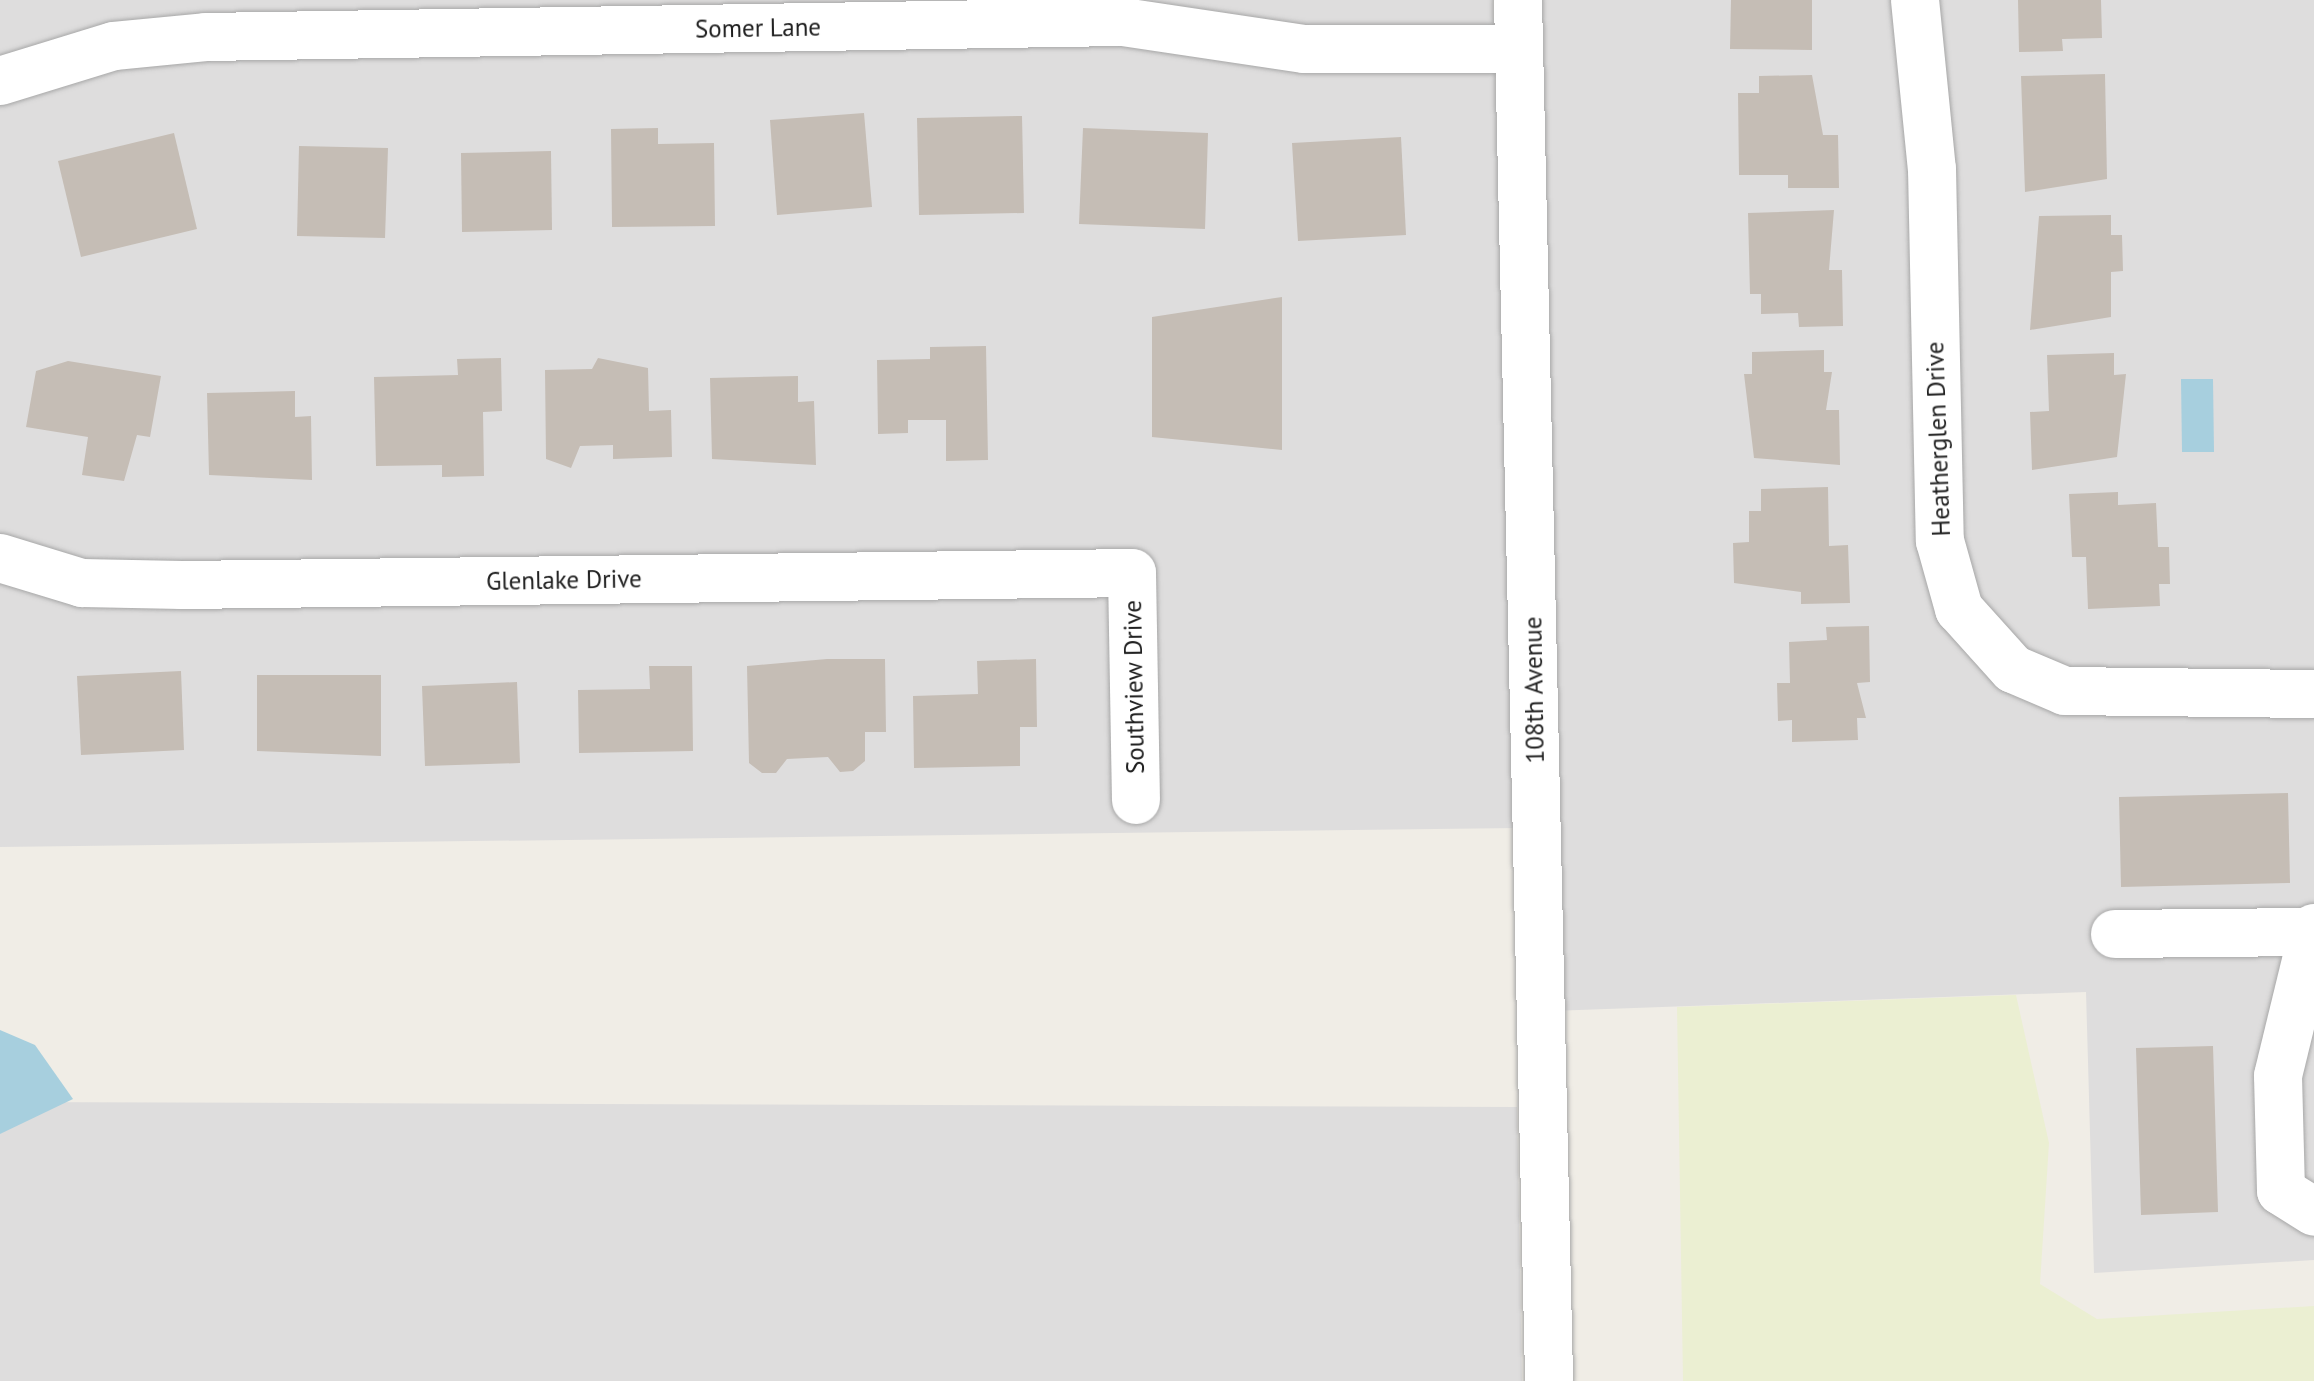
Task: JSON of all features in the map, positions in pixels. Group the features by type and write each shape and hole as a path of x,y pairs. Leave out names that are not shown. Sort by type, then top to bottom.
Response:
{"street":[{"name":"108th Avenue","path":"1518,0 1549,1381"},
{"name":"Heatherglen Drive","path":"1915,0 1932,169 1940,541 1959,609 2013,669 2065,691 2314,694"},
{"name":"Somer Lane","path":"0,80 114,46 206,37 1123,22 1304,49 1519,49"},
{"name":"Glenlake Drive","path":"0,558 82,583 1132,573"},
{"name":"Southview Drive","path":"1132,573 1136,800"},
{"path":"2115,934 2314,930 2278,1076 2281,1191 2314,1212"}],"shaded area":[{"path":"0,0 1493,0 1518,828 0,847"},
{"path":"1536,0 2314,0 2314,1260 2094,1273 2086,992 1551,1011"},
{"path":"0,1102 1517,1107 1522,1381 0,1381"}],"green space":[{"path":"2016,995 2049,1143 2040,1284 2097,1319 2314,1306 2314,1381 1683,1381 1677,1007"}],"water":[{"path":"2181,379 2213,379 2214,452 2182,452"},
{"path":"0,1030 35,1045 73,1099 0,1134"}],"building":[{"path":"1731,0 1812,0 1812,50 1730,49"},
{"path":"2018,0 2101,0 2102,38 2062,39 2063,51 2019,52"},
{"path":"2105,74 2107,179 2025,192 2021,76"},
{"path":"1812,75 1823,135 1838,135 1839,188 1788,188 1788,175 1739,175 1738,93 1759,93 1759,76"},
{"path":"864,113 872,207 777,215 770,120"},
{"path":"1022,116 1024,213 919,215 917,118"},
{"path":"658,128 658,144 714,143 715,226 612,227 611,129"},
{"path":"1083,128 1208,133 1205,229 1079,224"},
{"path":"174,133 197,229 81,257 58,161"},
{"path":"1401,137 1406,235 1298,241 1292,143"},
{"path":"299,146 388,148 385,238 297,236"},
{"path":"551,151 552,230 462,232 461,153"},
{"path":"1834,210 1829,270 1842,270 1843,326 1799,327 1798,313 1761,314 1761,294 1750,294 1748,213"},
{"path":"2111,215 2111,235 2122,235 2123,271 2111,272 2111,317 2030,330 2039,216"},
{"path":"1282,297 1282,450 1152,437 1152,317"},
{"path":"986,346 988,460 946,461 946,420 908,420 908,433 878,434 877,360 930,359 930,347"},
{"path":"1824,350 1824,372 1832,372 1826,410 1839,410 1840,465 1754,458 1744,374 1752,374 1752,352"},
{"path":"2114,353 2114,375 2126,374 2117,457 2032,470 2030,412 2049,411 2047,355"},
{"path":"501,358 502,411 483,412 484,476 442,477 442,465 376,466 374,377 458,375 457,359"},
{"path":"598,358 648,368 649,411 671,410 672,457 613,459 613,445 580,446 571,468 546,459 545,370 592,369"},
{"path":"68,361 161,376 150,437 137,435 124,481 82,475 88,437 26,427 36,371"},
{"path":"798,376 798,402 814,401 816,465 712,459 710,378"},
{"path":"295,391 295,417 311,416 312,480 209,475 207,393"},
{"path":"1828,487 1829,546 1848,545 1850,603 1801,604 1801,592 1734,583 1733,543 1749,542 1749,511 1761,511 1761,489"},
{"path":"2118,492 2118,505 2156,503 2158,547 2169,547 2170,584 2159,584 2160,606 2088,609 2086,557 2072,557 2069,494"},
{"path":"1869,626 1870,682 1857,683 1866,718 1857,718 1858,740 1792,742 1792,720 1778,721 1777,683 1790,683 1789,642 1827,640 1826,627"},
{"path":"885,659 886,732 865,732 865,761 853,771 840,772 828,757 787,759 776,773 762,773 749,763 747,666"},
{"path":"1036,659 1037,727 1020,727 1020,766 914,768 913,696 978,694 977,661"},
{"path":"649,666 692,666 693,751 579,753 578,690 650,689"},
{"path":"181,671 184,750 81,755 77,676"},
{"path":"257,675 381,675 381,756 257,751"},
{"path":"517,682 520,763 425,766 422,686"},
{"path":"2288,793 2290,883 2121,887 2119,797"},
{"path":"2213,1046 2218,1212 2141,1215 2136,1048"}]}
